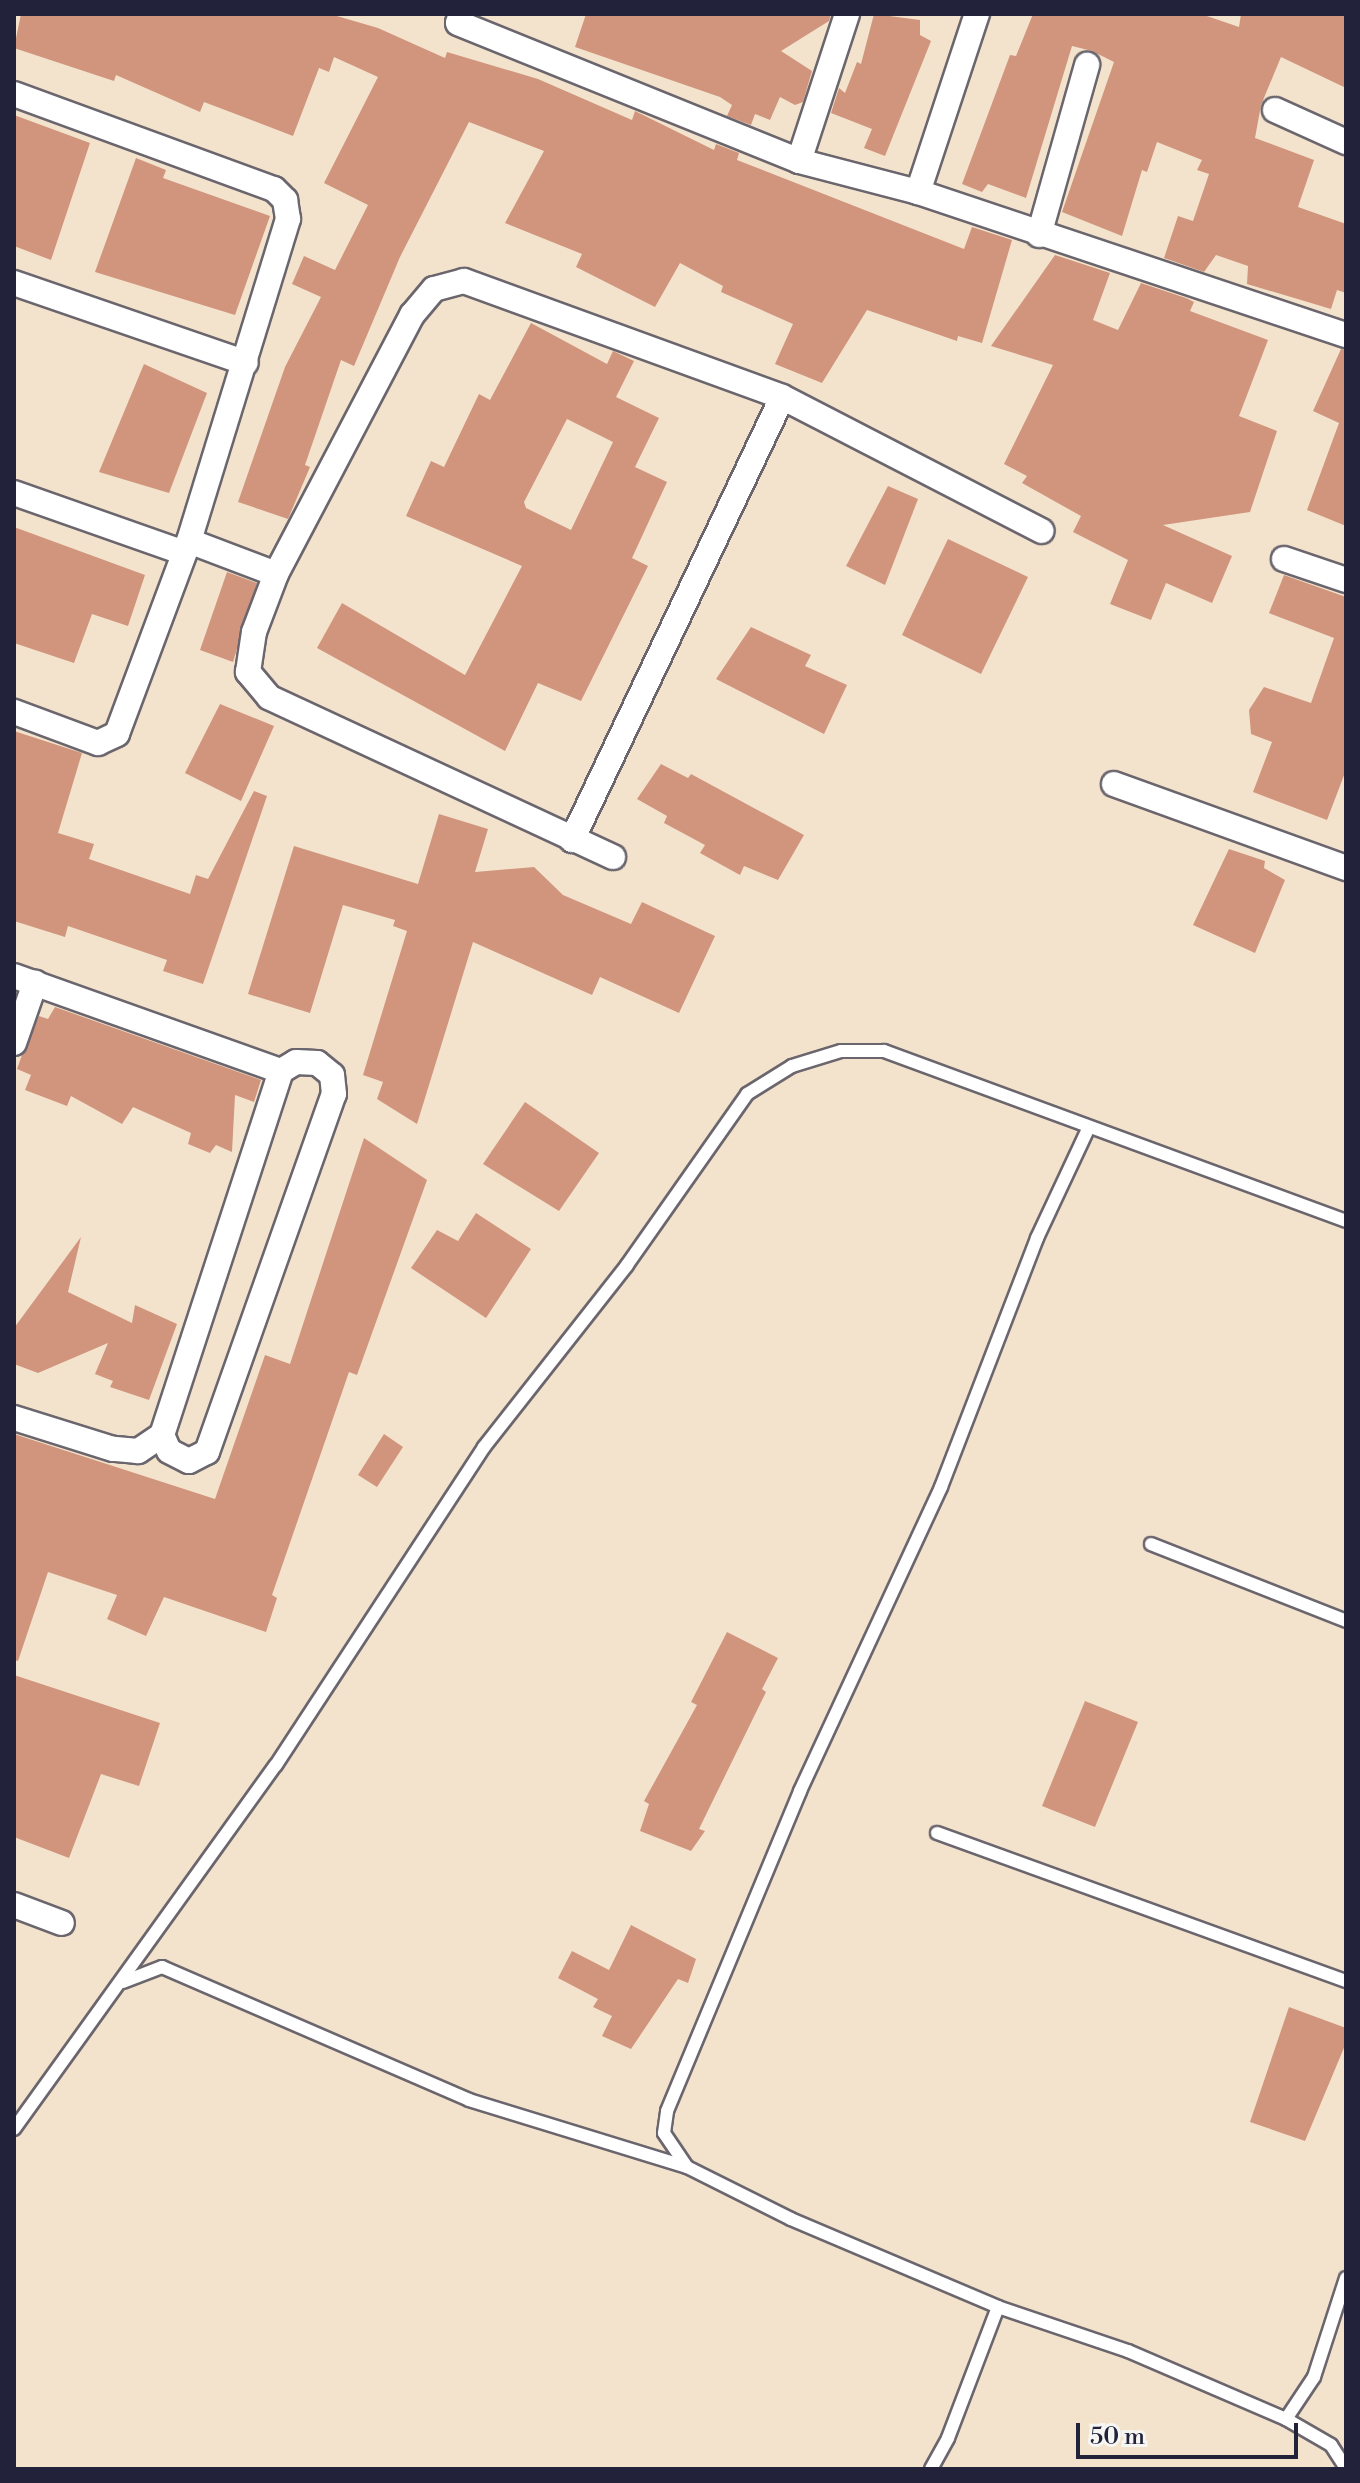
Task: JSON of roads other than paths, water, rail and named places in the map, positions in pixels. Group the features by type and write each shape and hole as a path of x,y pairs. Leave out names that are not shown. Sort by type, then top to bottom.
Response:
{"street":[{"path":"461,14 458,23 799,161 918,192 1039,235 1346,335"},
{"path":"799,161 847,14"},
{"path":"918,192 977,14"},
{"path":"1039,235 1087,65"},
{"path":"14,94 274,189 285,200 288,219 246,363 186,547 117,734 98,743 14,712"},
{"path":"1275,110 1346,142"},
{"path":"613,857 269,697 248,672 254,632 276,574 412,315 434,289 464,281 782,397 1042,531"},
{"path":"14,283 246,363"},
{"path":"572,840 782,397"},
{"path":"14,493 276,574"},
{"path":"1284,559 1346,580"},
{"path":"1114,784 1346,868"},
{"path":"14,1043 24,979 281,1071"},
{"path":"14,1418 113,1449 138,1451 162,1435 281,1071 296,1062 317,1063 332,1075 334,1094 207,1452 189,1461 169,1451 162,1435"},
{"path":"14,1905 62,1923"}],"lane":[{"path":"14,2129 123,1982 276,1765 484,1447 627,1265 747,1094 792,1066 841,1051 884,1051 971,1080 1088,1129 1346,1221"},
{"path":"687,2167 664,2133 667,2111 800,1791 941,1487 1037,1238 1088,1129"},
{"path":"1151,1544 1346,1621"},
{"path":"937,1833 1346,1981"},
{"path":"123,1982 162,1967 469,2100 687,2167 791,2219 998,2307 1128,2351 1286,2419 1331,2445 1346,2468"},
{"path":"1286,2419 1314,2377 1346,2278"},
{"path":"931,2469 948,2438 998,2307"}]}
